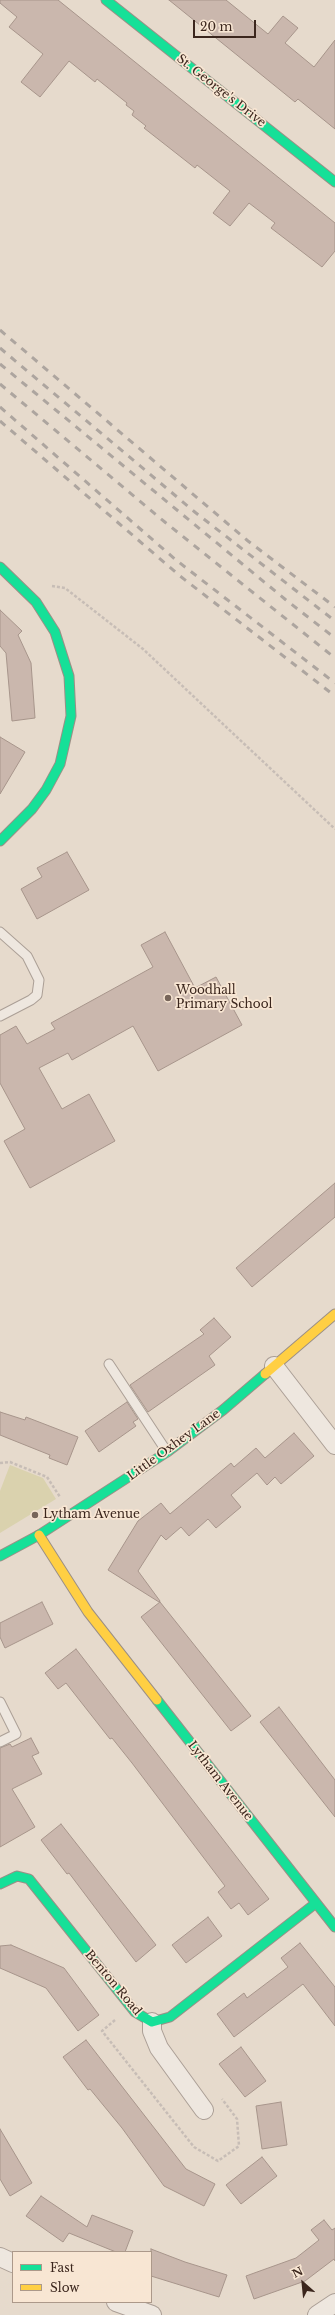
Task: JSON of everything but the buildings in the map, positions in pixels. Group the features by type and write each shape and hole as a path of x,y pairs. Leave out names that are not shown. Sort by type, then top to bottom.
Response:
{"street":[{"name":"St. George's Drive","path":"106,0 335,182"},
{"path":"0,567 36,602 55,632 69,676 71,716 60,764 46,790 32,809 0,841"},
{"name":"Little Oxhey Lane","path":"0,1556 39,1535 167,1452 223,1410 335,1314"},
{"path":"274,1366 335,1445"},
{"name":"Lytham Avenue","path":"39,1535 88,1612 335,1927"},
{"name":"Benton Road","path":"0,1884 17,1876 29,1879 135,2012 152,2022 170,2017 316,1903"},
{"path":"152,2022 152,2031 159,2048 204,2110"},
{"path":"0,2257 12,2263"},
{"path":"119,2303 152,2315"},
{"path":"317,2315 335,2303"}],"lane":[{"path":"0,932 27,956 39,980 37,995 0,1016"},
{"path":"110,1364 167,1452"},
{"path":"0,1702 16,1734 0,1742"}],"path":[{"path":"16,582 65,588 143,649 335,829"},
{"path":"0,1463 10,1462 47,1477 62,1501"}],"shaded area":[{"path":"10,1465 43,1478 56,1499 0,1533 0,1491"}],"railway":[{"path":"0,330 248,541 335,607"},
{"path":"0,348 196,513 335,621"},
{"path":"0,364 286,600 335,638"},
{"path":"0,384 166,523 335,658"},
{"path":"0,407 176,560 335,683"},
{"path":"0,421 180,576 335,696"}],"traffic: fast":[{"path":"106,0 335,182"},
{"path":"0,567 36,602 55,632 69,676 71,716 60,764 46,790 32,809 0,841"},
{"path":"0,1556 39,1535 167,1452 223,1410 265,1374"},
{"path":"157,1700 335,1927"},
{"path":"0,1884 17,1876 29,1879 135,2012 152,2022 170,2017 316,1903"}],"traffic: slow":[{"path":"265,1374 335,1314"},
{"path":"39,1535 88,1612 157,1700"}],"place":[{"name":"Woodhall Primary School","path":"168,998"},
{"name":"Lytham Avenue","path":"35,1515"}]}
